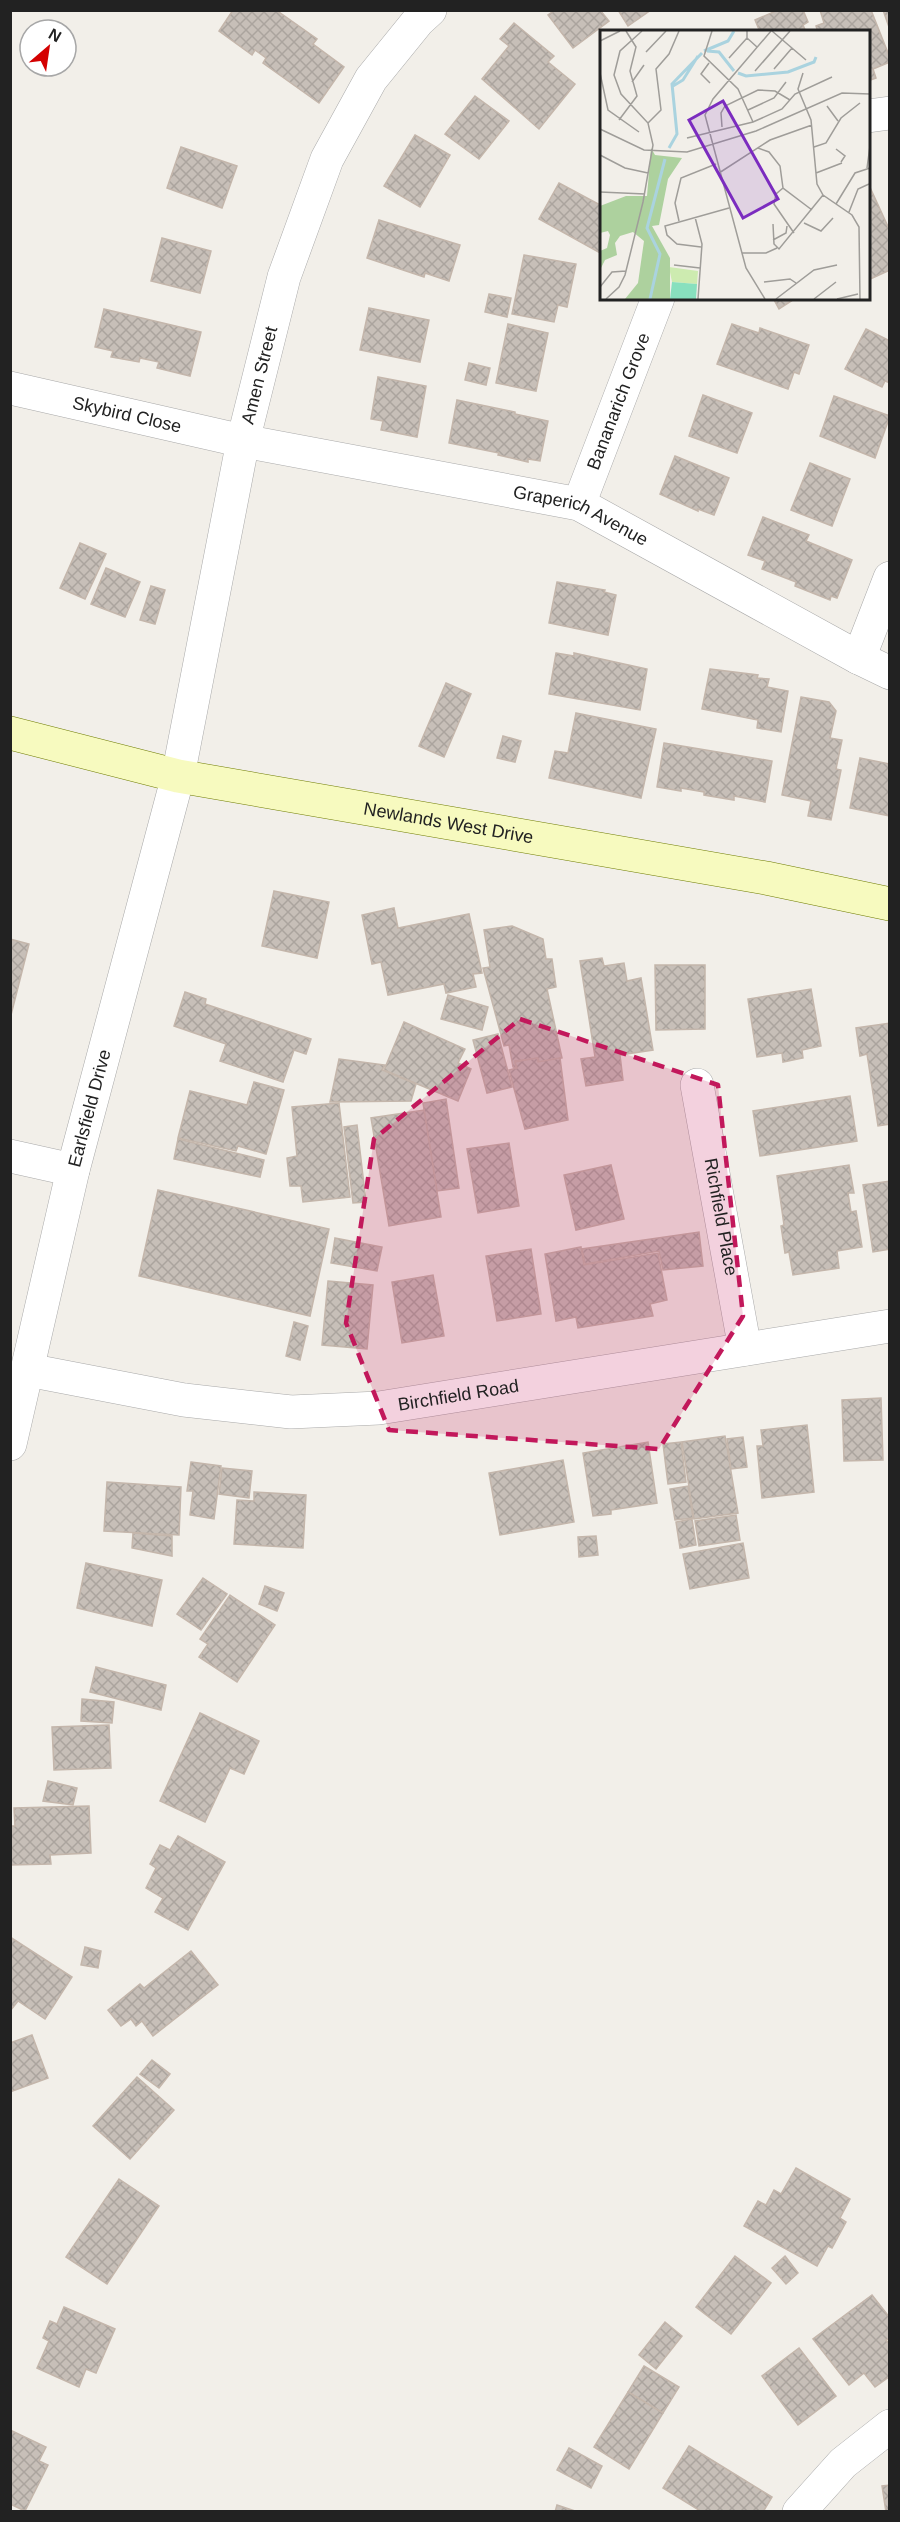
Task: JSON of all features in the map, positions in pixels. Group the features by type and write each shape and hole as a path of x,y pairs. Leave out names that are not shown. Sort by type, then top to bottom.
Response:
{"street":[{"name":"Amen Street","path":"178,776 243,441 284,277 327,159 371,79 418,21 430,10"},
{"path":"870,116 890,113"},
{"name":"Bananarich Grove","path":"579,504 657,300"},
{"name":"Skybird Close","path":"10,388 243,441"},
{"name":"Graperich Avenue","path":"243,441 579,504 890,673"},
{"path":"859,658 890,578"},
{"name":"Newlands West Drive","path":"10,733 178,776 766,878 890,904"},
{"name":"Earlsfield Drive","path":"10,1444 73,1170 178,776"},
{"name":"Richfield Place","path":"697,1085 745,1349"},
{"path":"10,1156 73,1170"},
{"name":"Birchfield Road","path":"28,1370 184,1400 291,1412 379,1408 890,1326"},
{"path":"799,2511 843,2463 890,2426"}],"highlighted area":[{"path":"520,1019 718,1085 743,1316 659,1449 389,1430 346,1323 374,1139"}],"building":[{"path":"233,10 276,10 317,39 313,44 344,67 319,103 263,63 266,58 255,50 252,55 219,31"},
{"path":"555,10 600,10 609,21 573,48 548,15"},
{"path":"618,10 651,10 628,26"},
{"path":"778,10 803,10 808,22 803,25 805,30 759,30 755,20"},
{"path":"820,10 871,10 890,62 873,69 876,78 870,80 870,30 817,30 816,26 824,23"},
{"path":"883,10 890,10 890,30"},
{"path":"514,23 554,56 548,62 575,84 539,129 482,79 509,46 500,39"},
{"path":"475,96 509,121 479,159 445,134"},
{"path":"415,135 450,155 420,207 384,186"},
{"path":"181,147 237,166 222,208 167,188"},
{"path":"559,183 600,205 600,253 539,219"},
{"path":"870,187 890,231 890,270 870,279"},
{"path":"379,220 460,245 449,281 425,273 424,277 367,258"},
{"path":"162,238 211,251 200,293 151,281"},
{"path":"524,255 576,264 567,307 558,305 554,322 512,314"},
{"path":"489,294 511,298 507,317 485,312"},
{"path":"774,300 793,300 779,309"},
{"path":"369,308 429,320 420,362 360,350"},
{"path":"104,309 201,332 190,376 157,368 159,362 140,358 139,362 111,357 113,351 95,347"},
{"path":"508,324 548,333 536,391 496,383"},
{"path":"732,324 759,333 760,328 809,345 799,374 794,372 788,389 717,364"},
{"path":"866,329 890,341 890,383 885,381 882,387 845,369"},
{"path":"469,363 490,368 486,385 465,380"},
{"path":"378,377 426,386 417,437 381,430 383,421 371,419"},
{"path":"703,395 752,413 737,453 689,436"},
{"path":"834,396 890,416 875,458 820,436"},
{"path":"457,400 548,421 540,461 528,459 528,462 498,455 499,453 449,443"},
{"path":"675,456 729,478 714,515 698,509 698,511 660,494"},
{"path":"810,463 850,479 832,526 791,510"},
{"path":"763,517 809,535 806,541 852,560 837,598 831,596 830,600 795,586 796,582 762,569 765,561 748,555"},
{"path":"80,543 106,554 85,599 60,588"},
{"path":"106,568 140,582 125,617 91,604"},
{"path":"557,582 605,590 604,592 616,595 608,635 549,623"},
{"path":"151,586 165,590 155,624 140,620"},
{"path":"556,653 574,656 574,653 647,669 640,710 549,694"},
{"path":"710,669 758,675 757,678 769,679 767,687 788,691 781,732 757,728 758,720 702,709"},
{"path":"446,683 471,694 444,757 419,746"},
{"path":"801,697 829,702 836,711 830,738 842,740 836,769 841,770 831,820 808,816 811,801 782,795"},
{"path":"576,713 656,729 641,798 549,778 555,751 568,753"},
{"path":"503,736 521,741 515,762 497,758"},
{"path":"664,743 772,761 765,802 734,796 734,800 704,795 704,792 681,788 681,791 657,787"},
{"path":"860,758 890,764 890,816 850,808"},
{"path":"274,891 329,902 317,958 262,946"},
{"path":"394,908 398,928 469,914 482,973 473,974 476,987 446,993 444,984 388,995 381,962 372,964 362,915"},
{"path":"512,926 543,939 546,959 552,959 556,987 547,989 562,1058 539,1062 538,1058 515,1061 516,1068 513,1067 509,1045 504,1046 483,968 490,967 484,930"},
{"path":"10,939 29,944 10,1019"},
{"path":"602,958 604,966 624,963 627,981 641,978 653,1050 620,1055 623,1080 586,1086 581,1059 595,1057 580,961"},
{"path":"655,965 705,965 705,1029 656,1030"},
{"path":"811,989 821,1046 802,1050 803,1058 783,1062 782,1053 757,1057 748,999"},
{"path":"185,992 206,999 205,1004 311,1039 306,1054 294,1050 283,1082 220,1061 226,1044 174,1026"},
{"path":"448,995 488,1007 482,1030 441,1019"},
{"path":"404,1022 465,1049 458,1063 471,1069 458,1101 384,1070"},
{"path":"890,1023 890,1124 878,1126 867,1054 860,1056 856,1028"},
{"path":"498,1034 512,1087 487,1093 473,1040"},
{"path":"537,1058 538,1062 560,1058 568,1120 525,1129 509,1070 517,1068 515,1062"},
{"path":"339,1059 385,1065 382,1070 416,1084 411,1101 330,1102"},
{"path":"254,1082 284,1090 266,1154 238,1146 236,1151 178,1138 190,1091 247,1105"},
{"path":"850,1096 857,1141 760,1156 753,1111"},
{"path":"446,1099 459,1188 437,1191 423,1103"},
{"path":"339,1103 350,1197 303,1202 301,1186 290,1186 287,1158 297,1156 292,1107"},
{"path":"424,1110 441,1217 389,1226 371,1118"},
{"path":"357,1125 366,1202 353,1203 344,1127"},
{"path":"178,1139 264,1160 260,1177 174,1159"},
{"path":"509,1143 519,1206 478,1213 467,1149"},
{"path":"611,1165 624,1219 576,1230 564,1175"},
{"path":"849,1165 854,1193 848,1193 851,1212 856,1211 862,1247 837,1251 839,1268 793,1275 789,1252 785,1253 781,1226 784,1225 777,1176"},
{"path":"890,1181 890,1249 873,1252 863,1185"},
{"path":"158,1190 329,1229 310,1316 139,1276"},
{"path":"699,1232 703,1266 663,1270 659,1251 585,1264 582,1249"},
{"path":"335,1238 382,1247 377,1271 331,1263"},
{"path":"581,1247 584,1265 658,1253 667,1300 650,1304 653,1316 578,1328 576,1317 556,1321 545,1254"},
{"path":"531,1249 541,1314 497,1321 486,1256"},
{"path":"433,1275 444,1336 402,1343 392,1282"},
{"path":"328,1281 373,1285 367,1349 322,1345"},
{"path":"294,1322 308,1326 300,1360 286,1356"},
{"path":"881,1398 883,1460 844,1461 842,1400"},
{"path":"807,1425 814,1492 762,1498 757,1446 763,1446 761,1430"},
{"path":"725,1436 738,1513 694,1519 682,1442"},
{"path":"743,1437 747,1467 731,1469 727,1439"},
{"path":"648,1442 657,1503 611,1510 611,1514 593,1516 583,1453"},
{"path":"681,1442 686,1482 668,1484 663,1444"},
{"path":"563,1460 574,1522 500,1535 489,1473"},
{"path":"191,1462 221,1466 214,1519 190,1515 193,1491 187,1491"},
{"path":"222,1468 252,1471 249,1498 219,1494"},
{"path":"107,1482 181,1487 179,1535 104,1531"},
{"path":"688,1486 693,1518 675,1520 670,1489"},
{"path":"254,1492 306,1495 303,1548 234,1544 237,1500 254,1501"},
{"path":"736,1515 740,1540 699,1546 695,1521"},
{"path":"692,1519 696,1545 680,1548 676,1522"},
{"path":"133,1533 172,1536 172,1556 132,1548"},
{"path":"596,1536 598,1555 579,1557 578,1537"},
{"path":"743,1543 749,1578 690,1589 683,1554"},
{"path":"86,1563 162,1580 152,1626 77,1608"},
{"path":"203,1578 227,1594 201,1630 177,1614"},
{"path":"265,1586 284,1593 277,1611 259,1604"},
{"path":"230,1595 275,1625 237,1682 199,1657 208,1644 200,1639"},
{"path":"96,1667 166,1685 161,1710 90,1692"},
{"path":"82,1699 114,1702 112,1723 81,1721"},
{"path":"200,1713 259,1741 244,1774 230,1768 205,1822 160,1801"},
{"path":"109,1725 111,1768 54,1770 52,1727"},
{"path":"48,1781 77,1788 73,1805 43,1801"},
{"path":"89,1806 91,1853 50,1855 51,1864 10,1865 10,1826 15,1826 14,1808"},
{"path":"178,1836 225,1862 188,1930 155,1912 163,1898 146,1888 156,1868 150,1864 160,1845 170,1850"},
{"path":"10,1937 72,1977 45,2019 18,2001 10,2011"},
{"path":"85,1947 101,1951 98,1968 81,1965"},
{"path":"191,1951 218,1985 153,2036 142,2021 136,2026 131,2019 121,2026 108,2010 140,1984 144,1988"},
{"path":"32,2035 48,2078 10,2092 10,2043"},
{"path":"152,2060 170,2074 159,2088 140,2074"},
{"path":"137,2077 174,2110 130,2159 93,2126"},
{"path":"796,2168 850,2199 840,2218 846,2222 832,2248 828,2246 817,2266 744,2226 758,2201 766,2205 774,2190 781,2194"},
{"path":"119,2179 159,2206 107,2284 66,2257"},
{"path":"735,2256 771,2283 731,2334 696,2307"},
{"path":"785,2256 798,2273 786,2284 772,2268"},
{"path":"872,2295 890,2318 890,2338 886,2340 890,2345 890,2376 875,2387 864,2373 849,2385 813,2339"},
{"path":"64,2307 115,2329 96,2373 86,2369 79,2387 37,2368 49,2341 43,2338 50,2321 57,2324"},
{"path":"665,2322 682,2336 656,2369 639,2355"},
{"path":"799,2348 836,2396 798,2425 762,2376"},
{"path":"644,2366 679,2387 663,2413 628,2392"},
{"path":"628,2392 663,2413 629,2469 594,2447"},
{"path":"10,2430 46,2447 39,2461 48,2465 25,2511 10,2504"},
{"path":"689,2446 772,2497 763,2512 702,2512 663,2488"},
{"path":"569,2448 602,2466 591,2488 557,2470"},
{"path":"890,2485 890,2512 886,2512 882,2486"},
{"path":"557,2505 578,2512 555,2512"}]}
